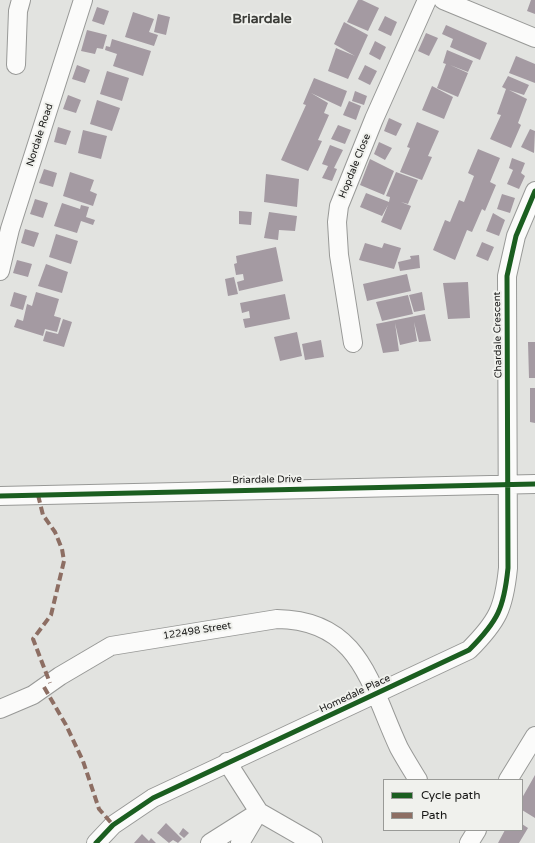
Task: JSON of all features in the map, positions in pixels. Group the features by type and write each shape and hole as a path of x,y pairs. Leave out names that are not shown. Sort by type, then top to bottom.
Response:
{"street":[{"path":"16,66 18,11 21,0"},
{"name":"Nordale Road","path":"0,271 10,229 83,0"},
{"name":"Hopdale Close","path":"353,343 339,255 337,222 339,206 374,119 426,0"},
{"path":"443,0 535,38"},
{"name":"Chardale Crescent","path":"509,484 507,276 516,236 535,191"},
{"name":"Homedale Place","path":"96,843 113,825 142,805 227,762 377,694 469,650 494,622 502,605 506,588 508,568 509,484"},
{"name":"Briardale Drive","path":"0,496 535,484"},
{"name":"122498 Street","path":"0,709 33,695 60,676 111,646 277,619 290,619 310,623 326,629 340,638 361,664 377,694 400,749 417,779"},
{"path":"509,779 535,736"},
{"path":"227,762 259,812 313,843"},
{"path":"210,843 259,812"},
{"path":"240,843 259,812"},
{"path":"469,843 476,831"}],"building":[{"path":"358,0 362,0 379,8 368,31 347,22"},
{"path":"531,0 535,0 535,14 527,11"},
{"path":"97,7 109,11 104,25 92,21"},
{"path":"133,12 154,19 149,32 158,35 154,46 125,37"},
{"path":"158,14 170,17 166,35 154,32"},
{"path":"385,16 397,22 391,36 378,30"},
{"path":"344,22 368,35 348,79 328,71 336,48 355,56 334,44"},
{"path":"446,25 487,43 480,60 450,47 453,39 442,34"},
{"path":"87,30 107,35 103,49 97,48 95,54 81,51"},
{"path":"426,33 438,38 429,56 418,51"},
{"path":"112,39 151,51 143,76 113,66 117,54 105,50 106,46 110,47"},
{"path":"375,41 386,47 380,60 369,54"},
{"path":"447,50 473,61 468,72 450,65 468,73 458,97 437,88 446,64 443,63"},
{"path":"516,56 535,64 535,83 509,73"},
{"path":"77,65 90,70 85,83 72,79"},
{"path":"365,65 377,71 370,85 358,79"},
{"path":"107,71 129,78 122,101 100,94"},
{"path":"508,76 529,85 524,95 509,90 527,99 518,123 521,125 511,148 490,139 501,115 497,114 506,89 502,87"},
{"path":"314,78 347,91 341,107 311,93 328,103 324,113 329,115 318,140 322,141 308,171 281,160 306,105 303,104"},
{"path":"432,86 453,97 444,119 422,110"},
{"path":"355,91 367,96 364,105 352,101"},
{"path":"68,95 81,100 76,113 63,109"},
{"path":"97,100 120,108 112,131 90,124"},
{"path":"349,101 361,106 356,120 343,115"},
{"path":"389,118 402,124 396,136 384,131"},
{"path":"417,122 439,131 428,156 432,157 422,180 400,172 410,148 407,147"},
{"path":"338,125 351,130 345,144 331,139"},
{"path":"58,127 71,131 66,145 54,142"},
{"path":"530,129 535,131 534,153 521,147"},
{"path":"83,130 107,136 101,159 78,153"},
{"path":"379,142 392,148 385,160 374,154"},
{"path":"330,145 343,150 334,168 337,169 332,181 322,178 328,166 322,164"},
{"path":"478,149 500,158 490,182 496,185 485,211 482,209 472,232 467,230 455,260 433,250 445,220 450,222 459,200 464,202 474,176 468,173"},
{"path":"512,158 525,163 521,173 525,176 519,189 507,184 513,170 509,168"},
{"path":"370,159 394,171 384,195 360,185"},
{"path":"44,169 57,173 53,187 39,183"},
{"path":"70,172 94,180 90,191 97,194 93,206 63,196"},
{"path":"396,172 418,180 408,204 401,202 411,206 401,230 381,222 388,205 382,216 360,207 366,193 389,202 390,197 386,196"},
{"path":"266,174 299,179 297,207 264,202"},
{"path":"502,194 515,198 510,213 497,209"},
{"path":"35,199 48,203 43,218 30,214"},
{"path":"62,203 80,209 81,205 89,207 86,217 95,220 93,225 81,221 77,233 54,226"},
{"path":"239,211 252,212 251,225 239,224"},
{"path":"269,212 297,216 295,231 279,230 278,240 264,238"},
{"path":"493,213 505,220 499,236 486,231"},
{"path":"25,229 39,233 34,247 21,243"},
{"path":"56,234 78,241 71,264 49,257"},
{"path":"482,242 494,247 488,261 476,256"},
{"path":"365,243 382,248 384,243 401,248 394,269 359,260"},
{"path":"276,247 283,281 239,291 237,282 244,280 243,274 236,275 234,264 237,263 236,256"},
{"path":"419,255 420,268 400,271 398,262 411,259 410,256"},
{"path":"17,260 32,264 28,277 13,273"},
{"path":"46,264 68,272 62,293 38,286"},
{"path":"407,274 411,291 367,301 363,284"},
{"path":"234,277 238,294 228,296 225,279"},
{"path":"468,282 470,318 448,319 443,283"},
{"path":"14,292 27,296 23,310 10,306"},
{"path":"36,292 59,299 54,316 61,318 57,332 45,329 43,336 14,327 17,319 23,321 27,304 32,306"},
{"path":"422,292 425,310 414,312 409,295"},
{"path":"285,294 290,319 245,328 243,319 250,318 249,311 242,313 240,303"},
{"path":"408,295 413,314 382,321 376,302"},
{"path":"425,314 431,341 419,342 414,322 417,341 400,345 395,323 399,351 383,353 376,324"},
{"path":"63,319 72,322 64,347 43,341 46,331 58,334"},
{"path":"297,332 302,356 280,361 274,337"},
{"path":"321,340 324,357 305,360 302,344"},
{"path":"528,342 535,342 535,378 529,378"},
{"path":"530,388 535,388 535,423 530,422"},
{"path":"535,775 535,818 523,811 523,796"},
{"path":"166,823 182,839 178,843 173,840 169,843 157,833"},
{"path":"523,825 528,828 519,843 498,843 504,831 523,831"},
{"path":"183,828 189,833 184,838 179,834"},
{"path":"142,834 149,841 151,838 156,843 134,843"}],"marked path":[{"path":"38,495 43,515 55,532 62,549 64,561 51,615 33,639 50,683"},
{"path":"44,687 66,725 83,761 99,809 113,825"}],"cycle path":[{"path":"96,843 113,825 153,798 469,650 487,631 502,604 508,568 507,276 516,236 535,191"},
{"path":"0,496 535,484"}],"district":[{"name":"Briardale","path":"262,19"}]}
